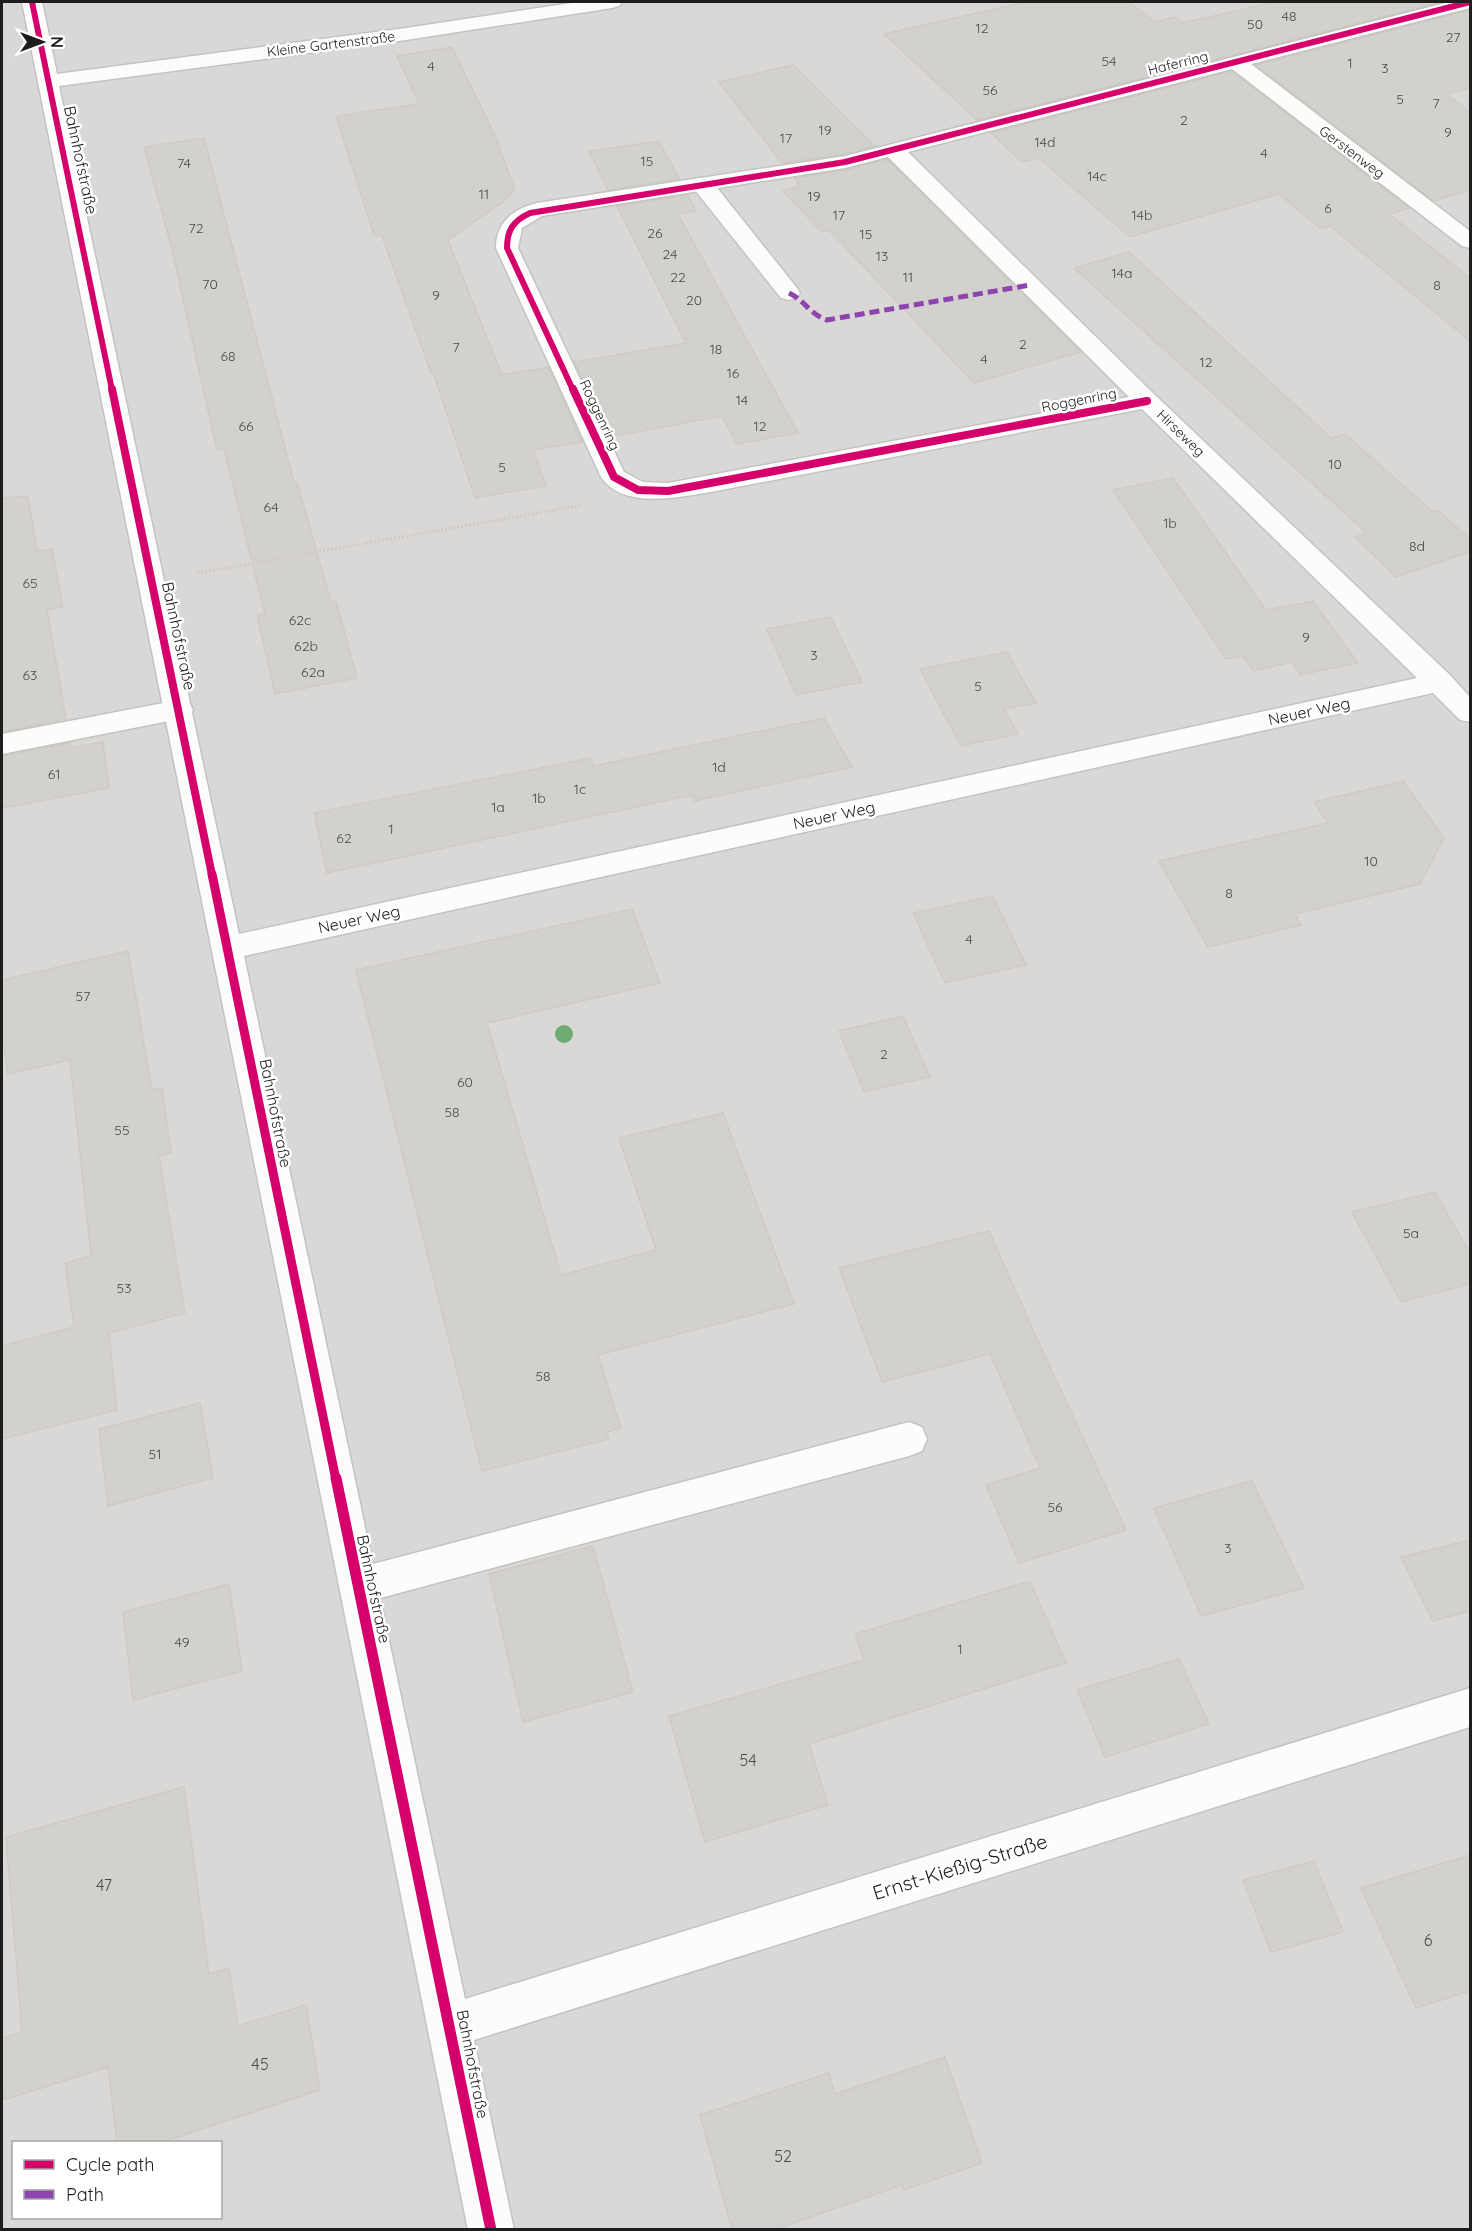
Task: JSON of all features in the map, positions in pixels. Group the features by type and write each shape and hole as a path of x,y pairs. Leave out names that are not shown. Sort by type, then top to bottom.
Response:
{"street":[{"name":"Bahnhofstraße","path":"32,2 491,2229"},
{"name":"Kleine Gartenstraße","path":"49,81 406,34 612,2"},
{"name":"Haferring","path":"894,151 1470,2"},
{"name":"Gerstenweg","path":"1235,62 1470,241"},
{"name":"Roggenring","path":"894,151 845,162 537,210 523,215 512,224 506,235 507,248 614,477 638,490 668,491 1147,401"},
{"name":"Hirseweg","path":"894,151 1147,401 1470,712"},
{"path":"702,184 789,293"},
{"name":"Neuer Weg","path":"228,948 1440,682"},
{"path":"2,744 178,710"},
{"path":"358,1586 909,1439"},
{"name":"Ernst-Kießig-Straße","path":"450,2026 1470,1707"}],"path":[{"path":"152,582 605,502 638,490"}],"shaded area":[{"path":"2,2 1470,2 1470,2229 2,2230"}],"building":[{"path":"1026,2 1129,2 1155,22 1175,17 1183,23 1275,2 1442,2 977,120 884,34"},
{"path":"1470,10 1470,88 1446,94 1470,112 1470,190 1434,201 1256,65"},
{"path":"452,47 496,138 515,190 503,202 448,240 502,375 548,367 582,442 533,450 546,486 475,498 433,372 431,373 382,236 374,235 336,116 419,104 397,56"},
{"path":"793,65 875,146 845,154 782,163 719,82"},
{"path":"1232,71 1409,208 1389,214 1470,278 1470,341 1330,226 1320,228 1279,194 1130,237 1039,158 1022,162 991,133"},
{"path":"204,138 294,482 297,482 331,602 336,601 357,678 275,694 257,615 265,614 224,449 217,450 171,245 144,147"},
{"path":"659,141 679,179 608,190 589,151"},
{"path":"887,159 1081,352 974,383 829,230 822,232 783,191 800,186 794,178 845,170"},
{"path":"688,195 696,211 678,214 798,433 737,444 722,416 610,437 574,362 686,343 617,206"},
{"path":"1129,252 1331,438 1345,434 1433,512 1438,510 1470,539 1470,552 1396,577 1355,537 1367,533 1074,268"},
{"path":"1173,478 1266,610 1313,601 1358,663 1300,675 1292,662 1254,671 1243,656 1226,659 1113,490"},
{"path":"28,496 37,551 52,549 63,607 47,610 66,719 2,732 2,498"},
{"path":"831,617 862,682 796,695 767,629"},
{"path":"1007,652 1036,703 1004,709 1018,734 961,746 920,669"},
{"path":"824,718 852,767 695,801 692,795 327,873 314,813 591,758 593,766"},
{"path":"103,742 109,788 2,808 2,756 70,743 71,748"},
{"path":"1403,781 1444,838 1420,884 1295,914 1301,925 1208,947 1159,861 1328,823 1314,802"},
{"path":"993,896 1026,965 945,983 913,913"},
{"path":"632,909 660,983 487,1023 561,1275 656,1250 619,1138 723,1113 794,1304 598,1355 621,1428 607,1432 609,1439 482,1471 356,970"},
{"path":"128,951 152,1090 162,1088 171,1153 159,1156 185,1313 109,1333 117,1410 2,1439 2,1346 74,1327 65,1263 91,1256 70,1060 8,1074 2,1033 2,980"},
{"path":"903,1016 930,1077 864,1092 839,1031"},
{"path":"1435,1192 1470,1253 1470,1284 1401,1302 1352,1212"},
{"path":"989,1231 1126,1530 1019,1563 986,1485 1040,1468 990,1354 882,1382 839,1268"},
{"path":"200,1403 213,1478 108,1506 99,1429"},
{"path":"1252,1481 1304,1588 1201,1616 1154,1508"},
{"path":"1470,1540 1470,1611 1433,1621 1401,1557"},
{"path":"593,1546 633,1692 523,1722 489,1574"},
{"path":"1030,1581 1066,1663 809,1744 828,1805 705,1842 669,1716 864,1660 855,1634"},
{"path":"229,1584 242,1671 133,1700 123,1612"},
{"path":"1179,1659 1209,1724 1105,1757 1077,1690"},
{"path":"184,1787 209,1974 229,1968 238,2026 306,2005 320,2090 166,2141 117,2141 108,2067 4,2100 2,2038 22,2032 6,1837"},
{"path":"1470,1855 1470,1991 1416,2008 1361,1888"},
{"path":"1314,1861 1343,1932 1271,1952 1243,1880"},
{"path":"945,2057 982,2163 904,2190 902,2185 777,2229 732,2229 700,2115 829,2073 835,2094"}],"marked path":[{"path":"789,293 815,315 827,320 1030,285"}],"cycle path":[{"path":"32,2 491,2230"},
{"path":"1147,401 711,484 668,491 638,490 614,477 507,248 508,233 518,219 537,210 845,162 1470,2"}]}
